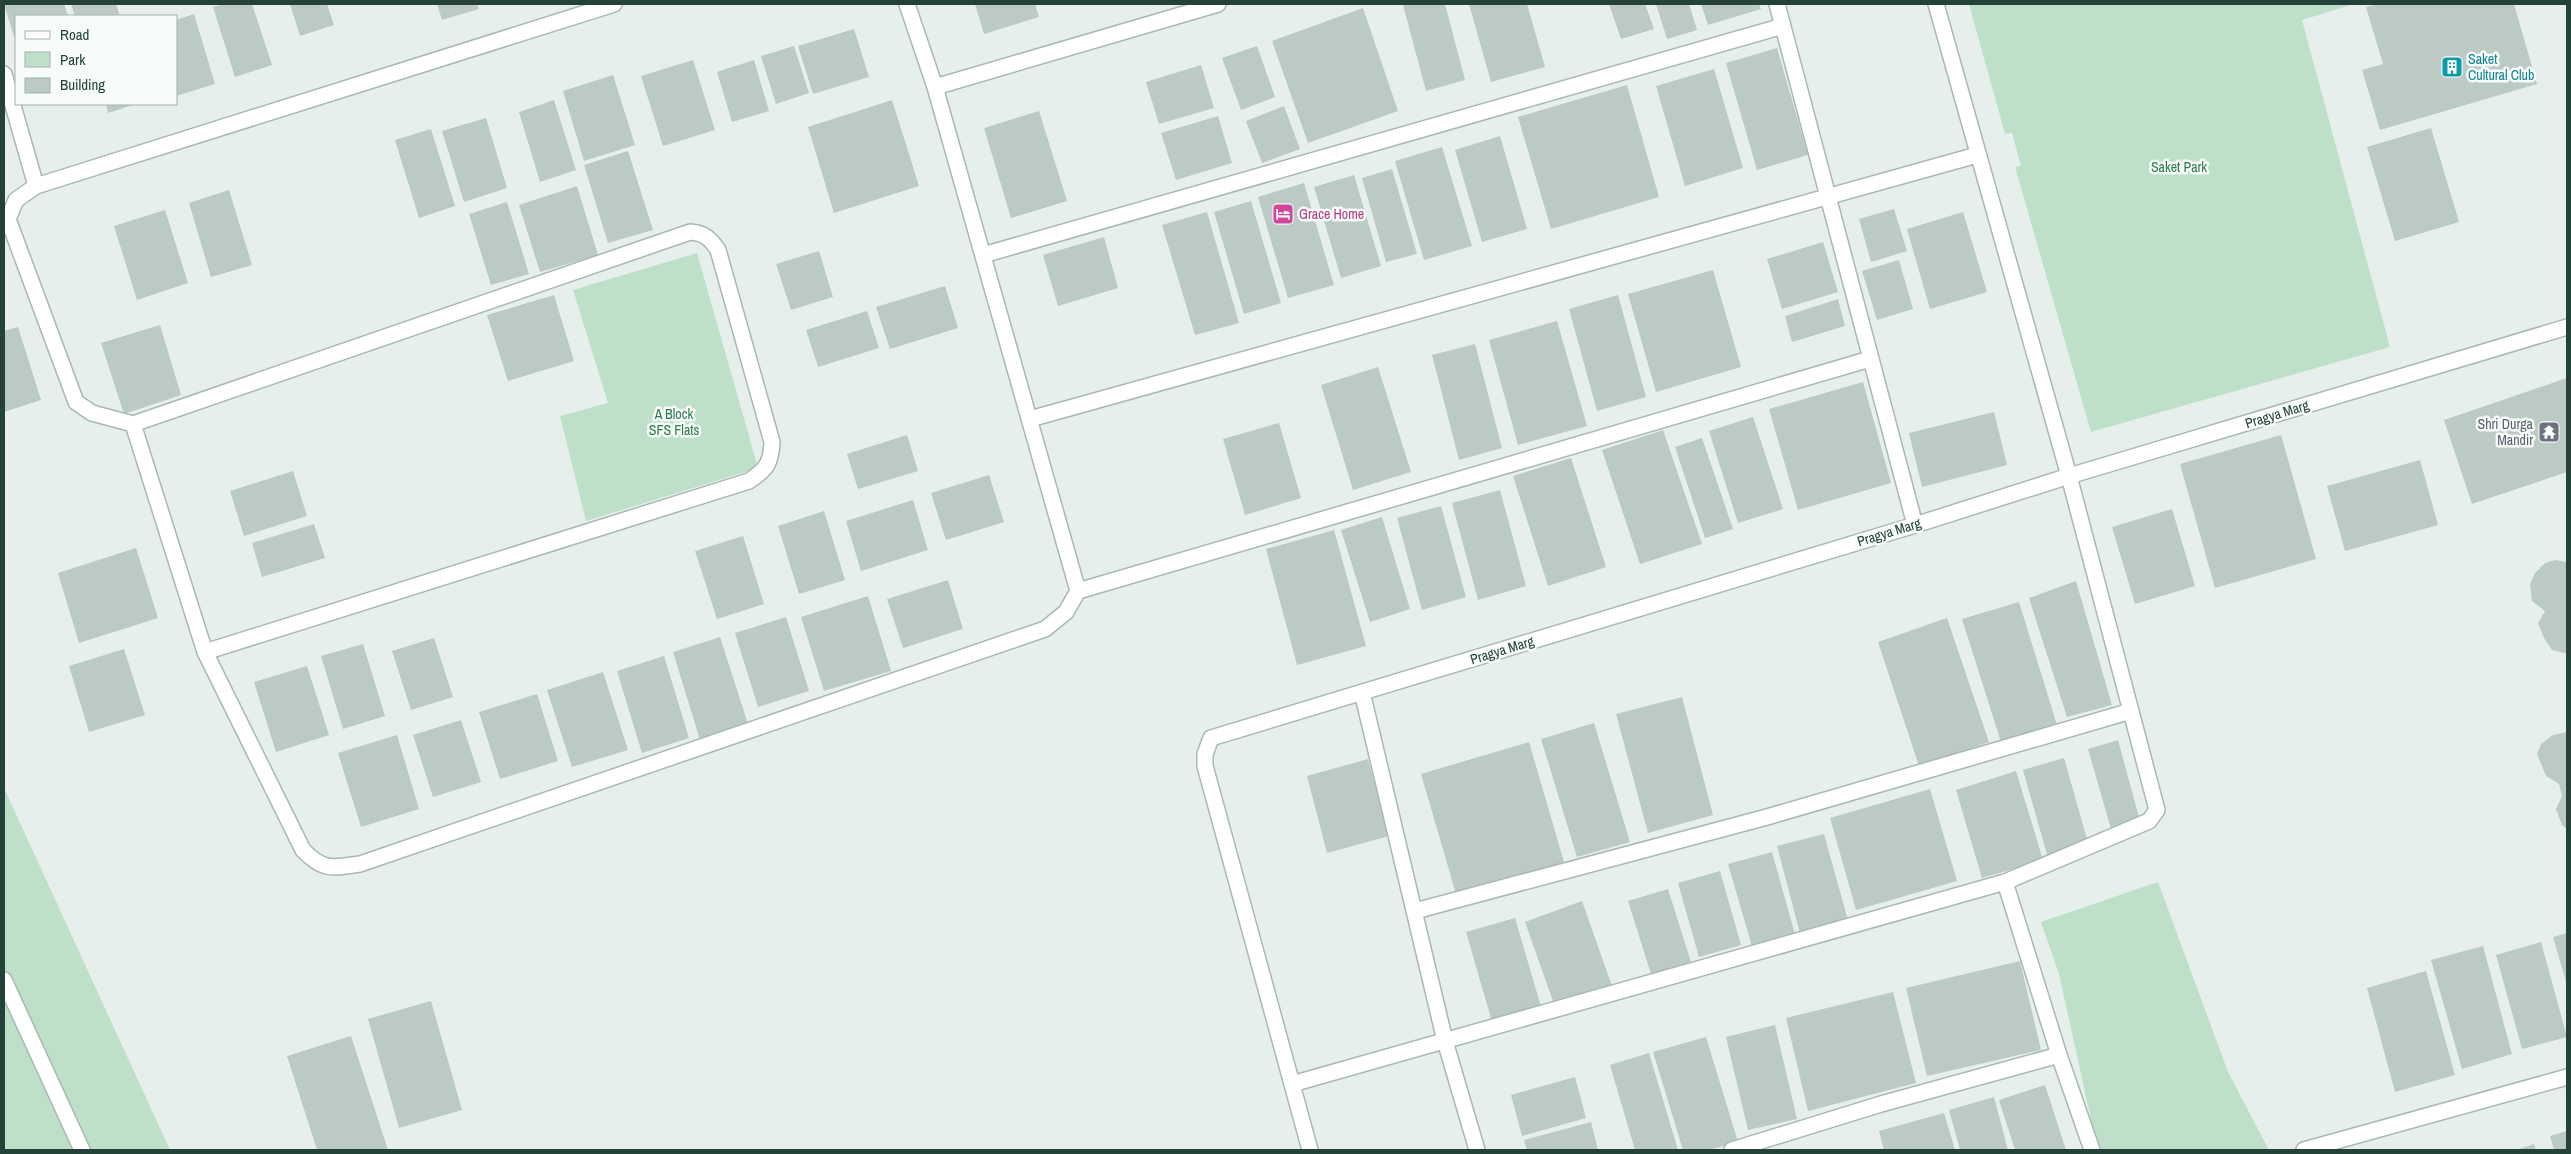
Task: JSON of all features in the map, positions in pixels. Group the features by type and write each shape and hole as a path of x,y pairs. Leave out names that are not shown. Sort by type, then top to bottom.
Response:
{"street":[{"path":"205,652 750,481 762,472 771,459 772,442 718,250 712,240 702,233 690,232 133,424 92,413 76,402 8,219 16,200 36,186 614,4"},
{"path":"906,4 935,87 1078,591"},
{"path":"935,87 1218,4"},
{"path":"1777,4 1915,525"},
{"path":"1310,1150 1292,1084 2005,882 2144,824 2154,816 2157,810 2069,476 1936,4"},
{"path":"984,255 1783,26"},
{"path":"4,74 36,186"},
{"path":"1030,419 1977,155"},
{"name":"Pragya Marg","path":"1292,1084 1205,766 1205,754 1211,738 1915,525 2069,476 2567,327"},
{"path":"133,424 205,652 303,850 315,862 330,868 369,861 1045,629 1066,612 1078,591 1870,359"},
{"path":"1362,692 1445,1041 1477,1150"},
{"path":"1415,911 1767,817 2131,711"},
{"path":"2005,882 2059,1055 2092,1150"},
{"path":"4,980 82,1150"},
{"path":"1732,1150 1882,1104 2059,1055"},
{"path":"2304,1150 2567,1077"}],"green space":[{"name":"Saket Park","path":"1969,4 2354,4 2302,20 2390,347 2091,432 2015,167 2021,166 2012,133 2005,134"},
{"name":"A Block SFS Flats","path":"697,253 758,468 586,521 560,416 608,403 573,290"},
{"path":"4,788 170,1150 4,1150"},
{"path":"2158,882 2228,1072 2269,1150 2100,1150 2094,1133 2059,974 2041,922"}],"building":[{"path":"4,4 64,4 68,15 15,15 15,40"},
{"path":"71,4 116,4 120,15 75,15"},
{"path":"224,4 252,4 272,65 235,77 213,7"},
{"path":"290,4 327,4 334,25 300,36"},
{"path":"437,4 477,4 479,9 442,20"},
{"path":"975,4 1035,4 1039,17 984,34"},
{"path":"1445,4 1465,80 1426,91 1403,5"},
{"path":"1469,4 1527,4 1545,67 1491,82"},
{"path":"1609,4 1645,4 1654,29 1621,39"},
{"path":"1656,4 1689,4 1697,30 1667,39"},
{"path":"1701,4 1759,4 1761,9 1708,25"},
{"name":"Saket Cultural Club","path":"2377,4 2514,4 2537,84 2380,130 2362,70 2383,64 2366,7"},
{"path":"1363,8 1398,111 1308,143 1272,41"},
{"path":"194,14 215,84 178,95 178,19"},
{"path":"854,29 869,77 813,94 798,46"},
{"path":"794,46 809,93 776,104 761,56"},
{"path":"1257,46 1275,97 1241,110 1222,58"},
{"path":"1777,48 1808,155 1757,170 1726,63"},
{"path":"693,60 715,130 663,146 641,76"},
{"path":"754,60 769,111 732,122 717,72"},
{"path":"1201,65 1214,108 1159,124 1146,82"},
{"path":"1714,69 1743,168 1685,186 1656,86"},
{"path":"613,75 635,145 584,161 563,91"},
{"path":"1627,85 1659,197 1551,229 1518,117"},
{"path":"554,100 576,170 540,182 519,112"},
{"path":"892,100 919,186 834,213 808,127"},
{"path":"106,105 133,105 108,113"},
{"path":"1284,106 1300,149 1262,163 1246,121"},
{"path":"1039,111 1067,201 1011,218 984,128"},
{"path":"1218,116 1232,163 1176,180 1161,133"},
{"path":"486,118 507,188 464,202 442,131"},
{"path":"2431,128 2459,222 2395,241 2367,147"},
{"path":"431,129 455,206 419,218 395,140"},
{"path":"1500,136 1527,229 1482,242 1455,150"},
{"path":"1442,147 1472,246 1424,260 1395,161"},
{"path":"628,151 653,230 608,243 584,165"},
{"path":"1392,169 1417,254 1386,262 1362,178"},
{"path":"1354,175 1381,266 1341,278 1314,187"},
{"path":"1304,183 1334,285 1288,298 1258,197"},
{"path":"577,186 598,255 540,272 519,205"},
{"path":"229,190 252,265 211,277 189,203"},
{"path":"1251,201 1281,303 1244,314 1214,212"},
{"path":"507,202 529,274 491,285 469,214"},
{"path":"1894,209 1907,251 1871,262 1859,219"},
{"path":"165,210 188,283 137,300 114,226"},
{"path":"1207,212 1239,323 1195,335 1162,225"},
{"path":"1963,212 1987,292 1930,309 1907,229"},
{"path":"1104,237 1118,288 1058,306 1043,255"},
{"path":"1823,242 1838,292 1782,309 1767,259"},
{"path":"819,251 833,297 791,310 776,264"},
{"path":"1899,260 1913,309 1877,320 1862,271"},
{"path":"1713,270 1741,367 1656,392 1628,294"},
{"path":"945,286 958,328 890,349 876,307"},
{"path":"554,295 574,361 508,381 487,315"},
{"path":"1618,295 1646,397 1597,411 1569,309"},
{"path":"1838,299 1845,326 1792,342 1785,316"},
{"path":"867,311 879,348 818,367 806,330"},
{"path":"1557,321 1587,426 1518,445 1489,340"},
{"path":"160,325 181,395 124,414 101,343"},
{"path":"18,327 41,400 4,412 4,331"},
{"path":"1475,344 1502,448 1459,460 1432,355"},
{"path":"1378,367 1411,472 1353,490 1321,385"},
{"path":"2567,378 2567,472 2472,504 2444,420"},
{"path":"1863,382 1891,483 1798,510 1769,409"},
{"path":"1994,412 2007,465 1922,487 1909,433"},
{"path":"1753,417 1783,509 1738,523 1709,431"},
{"path":"1279,423 1301,498 1245,515 1223,439"},
{"path":"1663,430 1702,544 1640,564 1602,450"},
{"path":"907,435 918,471 858,489 847,454"},
{"path":"2281,435 2316,559 2215,588 2180,464"},
{"path":"1702,438 1733,529 1705,538 1675,447"},
{"path":"1571,458 1606,567 1548,586 1513,476"},
{"path":"2420,460 2438,525 2345,551 2327,486"},
{"path":"293,471 307,516 244,536 230,491"},
{"path":"989,475 1004,522 946,540 931,493"},
{"path":"1500,490 1526,586 1478,600 1452,503"},
{"path":"913,500 928,550 861,571 846,521"},
{"path":"1441,506 1466,597 1422,610 1397,518"},
{"path":"2172,509 2195,586 2135,604 2112,527"},
{"path":"824,511 845,580 799,594 778,526"},
{"path":"1382,517 1410,609 1370,622 1341,530"},
{"path":"314,524 325,558 262,577 252,543"},
{"path":"1334,530 1366,646 1297,665 1266,549"},
{"path":"743,536 764,604 717,619 695,551"},
{"path":"136,548 158,618 79,643 58,573"},
{"path":"2555,560 2567,562 2567,652 2564,653 2552,650 2544,638 2538,623 2545,611 2532,601 2530,584 2535,573 2545,563"},
{"path":"948,580 963,629 903,648 887,599"},
{"path":"2076,581 2112,705 2067,717 2029,598"},
{"path":"868,596 891,671 824,691 801,617"},
{"path":"2019,602 2057,725 2001,742 1962,619"},
{"path":"786,617 809,691 758,707 735,633"},
{"path":"1947,618 1989,742 1919,766 1878,642"},
{"path":"720,637 748,724 700,740 673,652"},
{"path":"434,638 453,697 411,710 392,651"},
{"path":"363,644 385,716 343,729 321,656"},
{"path":"124,649 145,715 89,732 69,666"},
{"path":"664,656 689,738 642,753 617,671"},
{"path":"307,666 329,735 276,752 254,682"},
{"path":"603,672 628,750 572,767 547,690"},
{"path":"537,694 558,761 500,779 479,712"},
{"path":"1682,697 1713,815 1648,833 1616,714"},
{"path":"461,720 481,782 433,797 413,735"},
{"path":"1594,723 1630,842 1577,857 1541,739"},
{"path":"2567,732 2567,829 2562,825 2556,809 2562,796 2559,784 2546,776 2537,754 2541,744 2553,735"},
{"path":"397,735 419,809 361,827 338,753"},
{"path":"2118,740 2140,821 2111,829 2088,749"},
{"path":"1529,742 1564,862 1456,894 1421,774"},
{"path":"2064,758 2089,846 2048,858 2023,770"},
{"path":"1368,759 1389,836 1327,853 1307,776"},
{"path":"2016,771 2043,860 1982,878 1956,790"},
{"path":"1930,789 1957,881 1856,910 1830,818"},
{"path":"1824,834 1849,924 1801,937 1777,846"},
{"path":"1772,852 1796,938 1753,950 1728,864"},
{"path":"1720,871 1741,945 1699,957 1678,883"},
{"path":"1668,889 1691,962 1651,974 1628,901"},
{"path":"1582,901 1612,986 1555,1007 1525,922"},
{"path":"1515,918 1542,1010 1493,1025 1466,932"},
{"path":"2567,933 2567,985 2553,937"},
{"path":"2541,942 2567,1037 2522,1049 2496,955"},
{"path":"2483,946 2512,1054 2462,1069 2431,960"},
{"path":"2020,961 2041,1050 1927,1076 1906,988"},
{"path":"2426,971 2455,1075 2395,1092 2367,988"},
{"path":"1893,992 1916,1083 1808,1111 1786,1018"},
{"path":"431,1001 462,1110 399,1128 368,1019"},
{"path":"1775,1025 1797,1119 1748,1130 1726,1037"},
{"path":"351,1036 388,1150 317,1150 287,1056"},
{"path":"1706,1037 1738,1142 1709,1150 1683,1150 1653,1052"},
{"path":"1649,1053 1678,1150 1635,1150 1610,1065"},
{"path":"1575,1077 1586,1118 1522,1136 1511,1095"},
{"path":"2045,1085 2066,1150 2015,1150 1999,1100"},
{"path":"1994,1097 2008,1150 1960,1150 1949,1110"},
{"path":"1944,1113 1955,1150 1884,1150 1879,1131"},
{"path":"1591,1122 1598,1150 1527,1150 1524,1140"},
{"path":"2567,1131 2567,1150 2554,1150 2550,1136"},
{"path":"2534,1144 2536,1150 2516,1150"}],"place":[{"name":"Saket Cultural Club","path":"2452,67"},
{"name":"Grace Home","path":"1283,214"},
{"name":"Shri Durga Mandir","path":"2549,432"}]}
